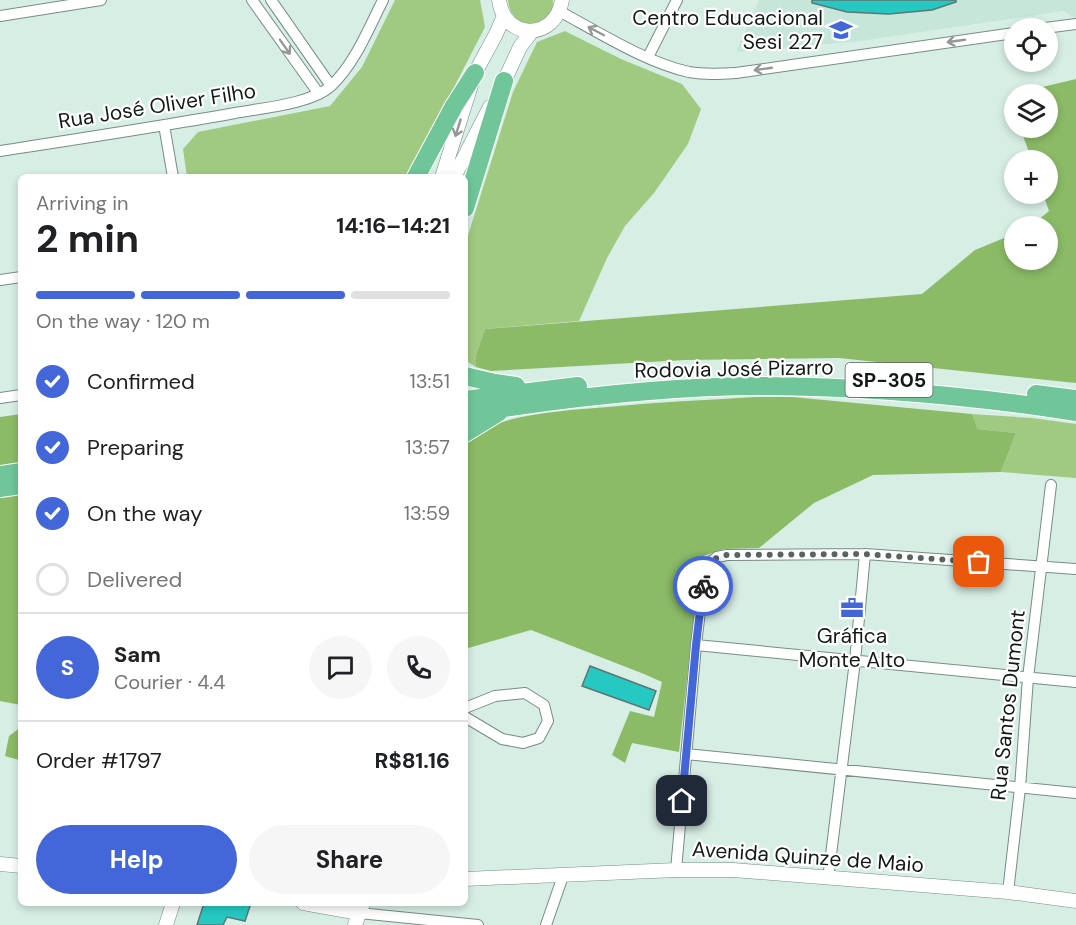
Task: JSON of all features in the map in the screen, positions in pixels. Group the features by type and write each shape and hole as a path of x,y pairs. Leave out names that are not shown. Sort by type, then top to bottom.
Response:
{"main road":[{"path":"418,174 448,116 475,73"},
{"path":"468,198 504,81"},
{"name":"Rodovia José Pizarro","path":"468,400 544,389 647,380 804,375 990,388 1076,399"},
{"path":"468,377 495,383 544,389"},
{"name":"Rodovia José Pizarro","path":"468,413 570,399 643,392 763,386 889,391 1076,412"},
{"path":"468,431 506,407"},
{"path":"0,475 18,472"},
{"path":"0,488 18,485"}],"street":[{"path":"0,16 101,0"},
{"path":"252,0 319,94"},
{"path":"270,0 331,86"},
{"name":"Rua José Oliver Filho","path":"0,151 283,104 319,94 331,86 352,59 383,0"},
{"path":"499,0 504,16 516,27 524,30 542,29 550,24 561,6 632,50 671,67 712,74 1004,34"},
{"path":"648,57 677,0"},
{"path":"443,174 475,73 504,16"},
{"path":"1058,26 1076,24"},
{"path":"456,174 520,47 532,31"},
{"path":"164,125 172,174"},
{"path":"0,280 18,277"},
{"path":"0,398 18,395"},
{"name":"Rua Santos Dumont","path":"1008,892 1020,788 1028,678 1051,485"},
{"path":"828,879 855,661 865,554"},
{"path":"676,870 696,645 704,578 709,563 717,557 727,555 865,554 1076,569"},
{"path":"696,645 1076,682"},
{"path":"468,707 495,696 525,693 544,705 548,722 538,738 524,743 502,739 468,719"},
{"path":"686,754 1076,793"},
{"path":"0,864 18,866"},
{"name":"Avenida Quinze de Maio","path":"468,879 676,870 733,870 1008,892 1076,902"},
{"path":"546,925 563,876"},
{"path":"166,925 172,906"},
{"path":"319,906 356,913 478,925"},
{"path":"341,906 356,913"}],"shaded area":[{"name":"Centro Educacional Sesi 227","path":"759,0 1076,0 1076,18 1063,11 860,41 736,52"}],"green space":[{"path":"395,0 480,0 485,27 410,174 187,174 183,149 198,132 330,106 362,67"},
{"path":"508,0 553,0 552,10 547,18 540,22 524,23 511,11"},
{"path":"565,31 621,59 682,84 701,109 688,144 654,193 625,226 607,258 579,321 485,329 476,355 476,367 468,362 468,235 513,92 537,42"},
{"path":"1076,79 1076,383 839,358 685,360 491,371 476,367 476,355 485,329 922,294 975,250 1004,238 1004,270 1058,270 1058,216 1043,216 1049,211 1047,204 1058,204 1058,150 1028,150 1024,138 1058,138 1058,84 1055,84"},
{"path":"792,397 972,414 977,429 1016,433 1001,472 873,475 814,503 759,548 724,549 700,557 679,752 632,743 625,763 612,755 630,711 654,717 662,682 531,630 468,648 468,436 498,423 516,418 553,412 645,404"},
{"path":"18,414 18,463 0,466 0,417"},
{"path":"972,414 1076,424 1076,478 1001,472 1016,433 976,429"},
{"path":"18,493 18,704 0,701 0,496"},
{"path":"18,729 18,760 5,756 9,736"}],"building":[{"path":"812,0 956,0 956,2 932,10 889,14 847,12 812,3"},
{"path":"590,666 656,691 649,710 582,686"},
{"path":"203,906 250,906 245,921 227,917 223,925 197,925"}],"way so far":[{"path":"703,586 709,563 717,557 727,555 865,554 979,562"}],"place":[{"name":"Centro Educacional Sesi 227","path":"841,30"},
{"name":"Gráfica Monte Alto","path":"852,608"}],"route":[{"path":"682,801 703,586"}]}
